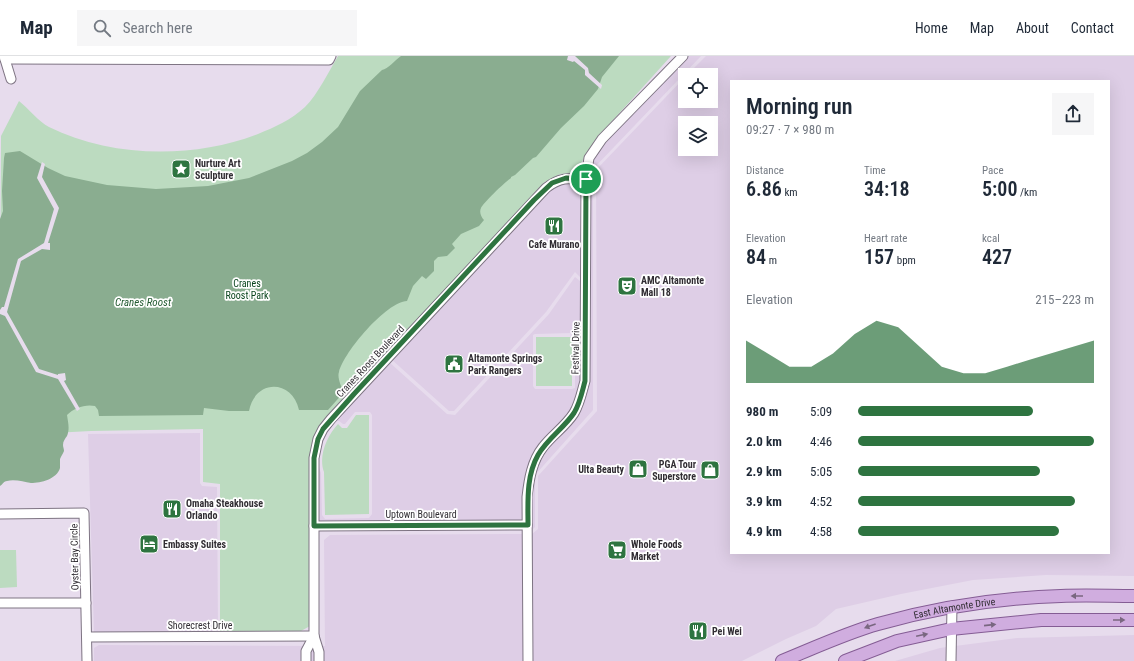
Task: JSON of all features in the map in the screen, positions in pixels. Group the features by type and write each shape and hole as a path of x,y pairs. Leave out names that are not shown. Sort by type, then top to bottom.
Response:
{"main road":[{"name":"East Altamonte Drive","path":"782,661 876,624 952,606 1053,596 1134,596"},
{"name":"East Altamonte Drive","path":"845,661 897,641 951,629 1041,620 1134,620"}],"street":[{"path":"11,79 4,57 329,60 331,56"},
{"name":"Festival Drive","path":"528,661 528,497 532,467 543,447 574,413 580,402 585,381 586,179 589,158 602,139 683,56"},
{"name":"Cranes Roost Boulevard","path":"319,661 319,652 314,636 313,470 315,448 323,429 330,419 546,188 558,180 566,178 586,179"},
{"name":"Oyster Bay Circle","path":"0,514 84,513 87,661"},
{"name":"Uptown Boulevard","path":"314,526 528,525"},
{"path":"0,603 86,603"},
{"path":"951,661 952,606"},
{"name":"Cranes Roost Boulevard","path":"306,661 306,651 314,636"},
{"name":"Shorecrest Drive","path":"87,637 314,636"}],"shaded area":[{"path":"688,56 701,56 690,68 678,68 678,80 593,169 593,410 535,475 535,527 531,531 531,497 536,468 546,450 576,418 589,382 590,179 593,159 604,142"},
{"path":"706,56 1134,56 1134,576 1046,575 973,580 901,594 836,609 816,626 742,661 94,661 94,648 99,645 325,646 324,540 330,535 532,534 538,529 538,476 597,411 596,170 678,84 678,108 718,108 718,68 694,68"},
{"path":"564,183 574,184 580,198 581,278 575,272 546,312 454,411 449,411 391,359 556,185"},
{"path":"575,277 580,281 583,281 582,380 576,400 571,410 529,462 527,469 524,521 318,522 317,459 321,441 333,422 389,362 447,414 455,415 549,314","holes":["572,333 575,337 575,388 535,389 533,386 533,335","355,412 370,412 372,415 372,514 369,518 325,519 322,515 321,473 319,467 319,455 322,444 329,430 336,421 345,424"]},
{"path":"200,433 200,483 202,486 217,487 218,632 94,633 88,434"},
{"path":"1134,635 1134,661 955,661 955,646 1017,638"},
{"path":"947,647 948,661 895,661 940,648"}],"green space":[{"name":"Cranes Roost","path":"338,56 671,56 596,139 575,173 560,174 545,182 320,428 310,626 301,631 220,631 220,484 203,482 203,429 53,433 0,347 1,136 19,101 41,122 49,127 73,137 99,145 153,152 207,148 233,142 271,129 300,112 310,102"},
{"path":"536,337 572,337 572,386 536,386"},
{"path":"356,415 369,415 369,514 325,515 324,472 322,459 325,446 330,434 338,424 342,428 347,428"},
{"path":"0,550 16,550 17,587 0,588"}],"water":[{"name":"Cranes Roost","path":"401,56 619,56 602,77 598,89 584,106 561,128 536,157 504,183 483,205 480,213 484,220 479,226 461,234 452,244 455,248 447,256 438,257 434,261 434,271 426,279 422,276 413,286 407,301 388,310 367,329 357,341 342,363 339,372 339,379 344,392 328,410 299,410 295,400 289,393 282,388 274,387 266,388 258,393 253,400 249,411 229,411 204,408 203,415 99,416 98,410 95,406 84,406 67,415 68,431 63,442 64,451 60,459 60,468 56,475 48,480 31,483 10,480 0,486 0,219 3,211 2,191 5,153 20,151 48,168 65,176 107,185 156,189 208,186 249,178 292,161 307,153 322,142 338,127 360,91 382,70"}],"pier":[{"path":"568,56 575,56 588,68 589,73 602,85 601,89 585,75 585,70 574,61 567,60"},
{"path":"42,162 45,164 42,177 59,208 48,243 50,243 50,250 42,249 21,261 7,312 39,369 58,375 65,373 66,380 64,381 80,409 77,411 58,379 36,372 5,316 0,314 0,310 4,307 18,259 44,243 54,209 37,178"}],"place":[{"name":"Nurture Art Sculpture","path":"181,169"},
{"name":"Cafe Murano","path":"554,226"},
{"name":"AMC Altamonte Mall 18","path":"627,286"},
{"name":"Altamonte Springs Park Rangers","path":"454,364"},
{"name":"Ulta Beauty","path":"638,469"},
{"name":"PGA Tour Superstore","path":"710,470"},
{"name":"Omaha Steakhouse Orlando","path":"172,509"},
{"name":"Embassy Suites","path":"149,544"},
{"name":"Whole Foods Market","path":"617,550"},
{"name":"Pei Wei","path":"698,631"}],"route":[{"path":"566,178 586,179 585,381 580,402 574,413 543,447 532,467 529,481 528,525 314,526 313,470 315,448 323,429 330,419 546,188 558,180 566,178"}],"park label":[{"name":"Cranes Roost Park","path":"247,288"}]}
